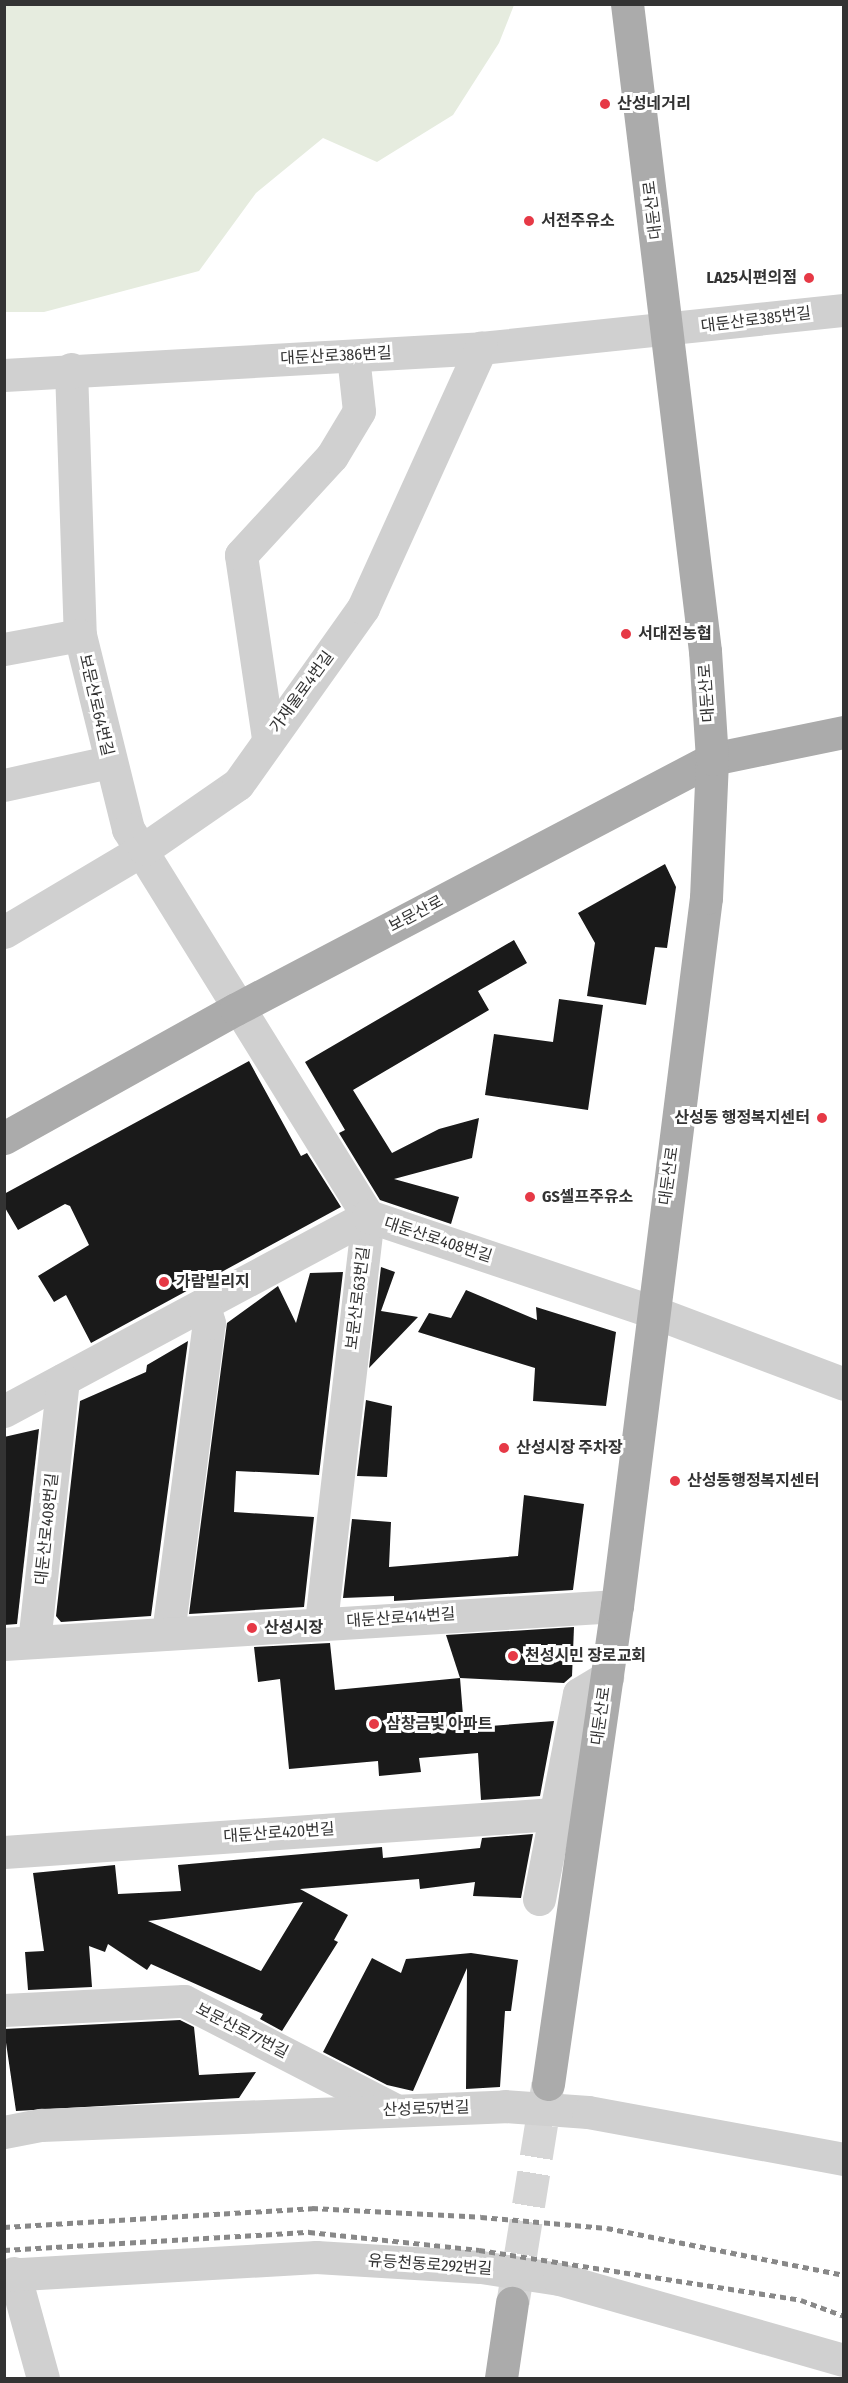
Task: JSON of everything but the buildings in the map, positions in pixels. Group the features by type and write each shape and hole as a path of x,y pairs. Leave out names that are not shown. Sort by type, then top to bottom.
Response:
{"main road":[{"name":"대둔산로","path":"548,2084 617,1606 651,1311 706,898 712,759 705,651 627,4"},
{"name":"보문산로","path":"4,1138 236,1009 712,759 843,732"},
{"path":"501,2379 512,2303"}],"street":[{"name":"대둔산로385번길","path":"668,331 843,310"},
{"name":"대둔산로386번길","path":"4,375 71,369 481,348 668,331"},
{"name":"가재울로4번길","path":"4,932 144,849 238,784 268,738 363,608 481,348"},
{"path":"268,738 241,555 332,456 359,411 353,356"},
{"name":"보문산로64번길","path":"71,369 80,635 109,762 128,829 144,849 236,1009"},
{"path":"4,649 80,635"},
{"path":"4,784 109,762"},
{"path":"236,1009 368,1216"},
{"name":"대둔산로408번길","path":"4,1412 368,1216 651,1311"},
{"name":"보문산로63번길","path":"321,1623 368,1216"},
{"path":"168,1633 209,1323 204,1305"},
{"path":"651,1311 843,1384"},
{"name":"대둔산로408번길","path":"20,1643 44,1561 63,1380"},
{"name":"대둔산로414번길","path":"20,1643 570,1607 617,1606"},
{"path":"539,1899 579,1694 607,1677"},
{"name":"대둔산로420번길","path":"4,1852 554,1814"},
{"name":"보문산로77번길","path":"4,2010 184,2001 395,2110"},
{"name":"산성로57번길","path":"4,2132 41,2125 505,2106 588,2112 843,2159"},
{"name":"유등천동로292번길","path":"9,2274 316,2257 481,2267 559,2279 832,2365"},
{"path":"9,2274 43,2379"}],"shaded area":[{"path":"5,4 514,5 499,43 453,115 377,162 323,138 256,193 199,271 44,312 5,312"}],"tunnel":[{"path":"513,2302 548,2084"}],"railway":[{"path":"4,2227 312,2208 481,2217 607,2228 844,2275"},
{"path":"4,2250 309,2232 479,2250 801,2300 844,2316"}],"place":[{"name":"산성네거리","path":"605,104"},
{"name":"서전주유소","path":"529,221"},
{"name":"LA25시편의점","path":"809,278"},
{"name":"서대전농협","path":"626,634"},
{"name":"산성동 행정복지센터","path":"822,1118"},
{"name":"GS셀프주유소","path":"530,1197"},
{"name":"가람빌리지","path":"164,1282"},
{"name":"산성시장 주차장","path":"504,1448"},
{"name":"산성동행정복지센터","path":"675,1481"},
{"name":"산성시장","path":"252,1628"},
{"name":"천성시민 장로교회","path":"513,1656"},
{"name":"삼창금빛 아파트","path":"374,1724"}]}
